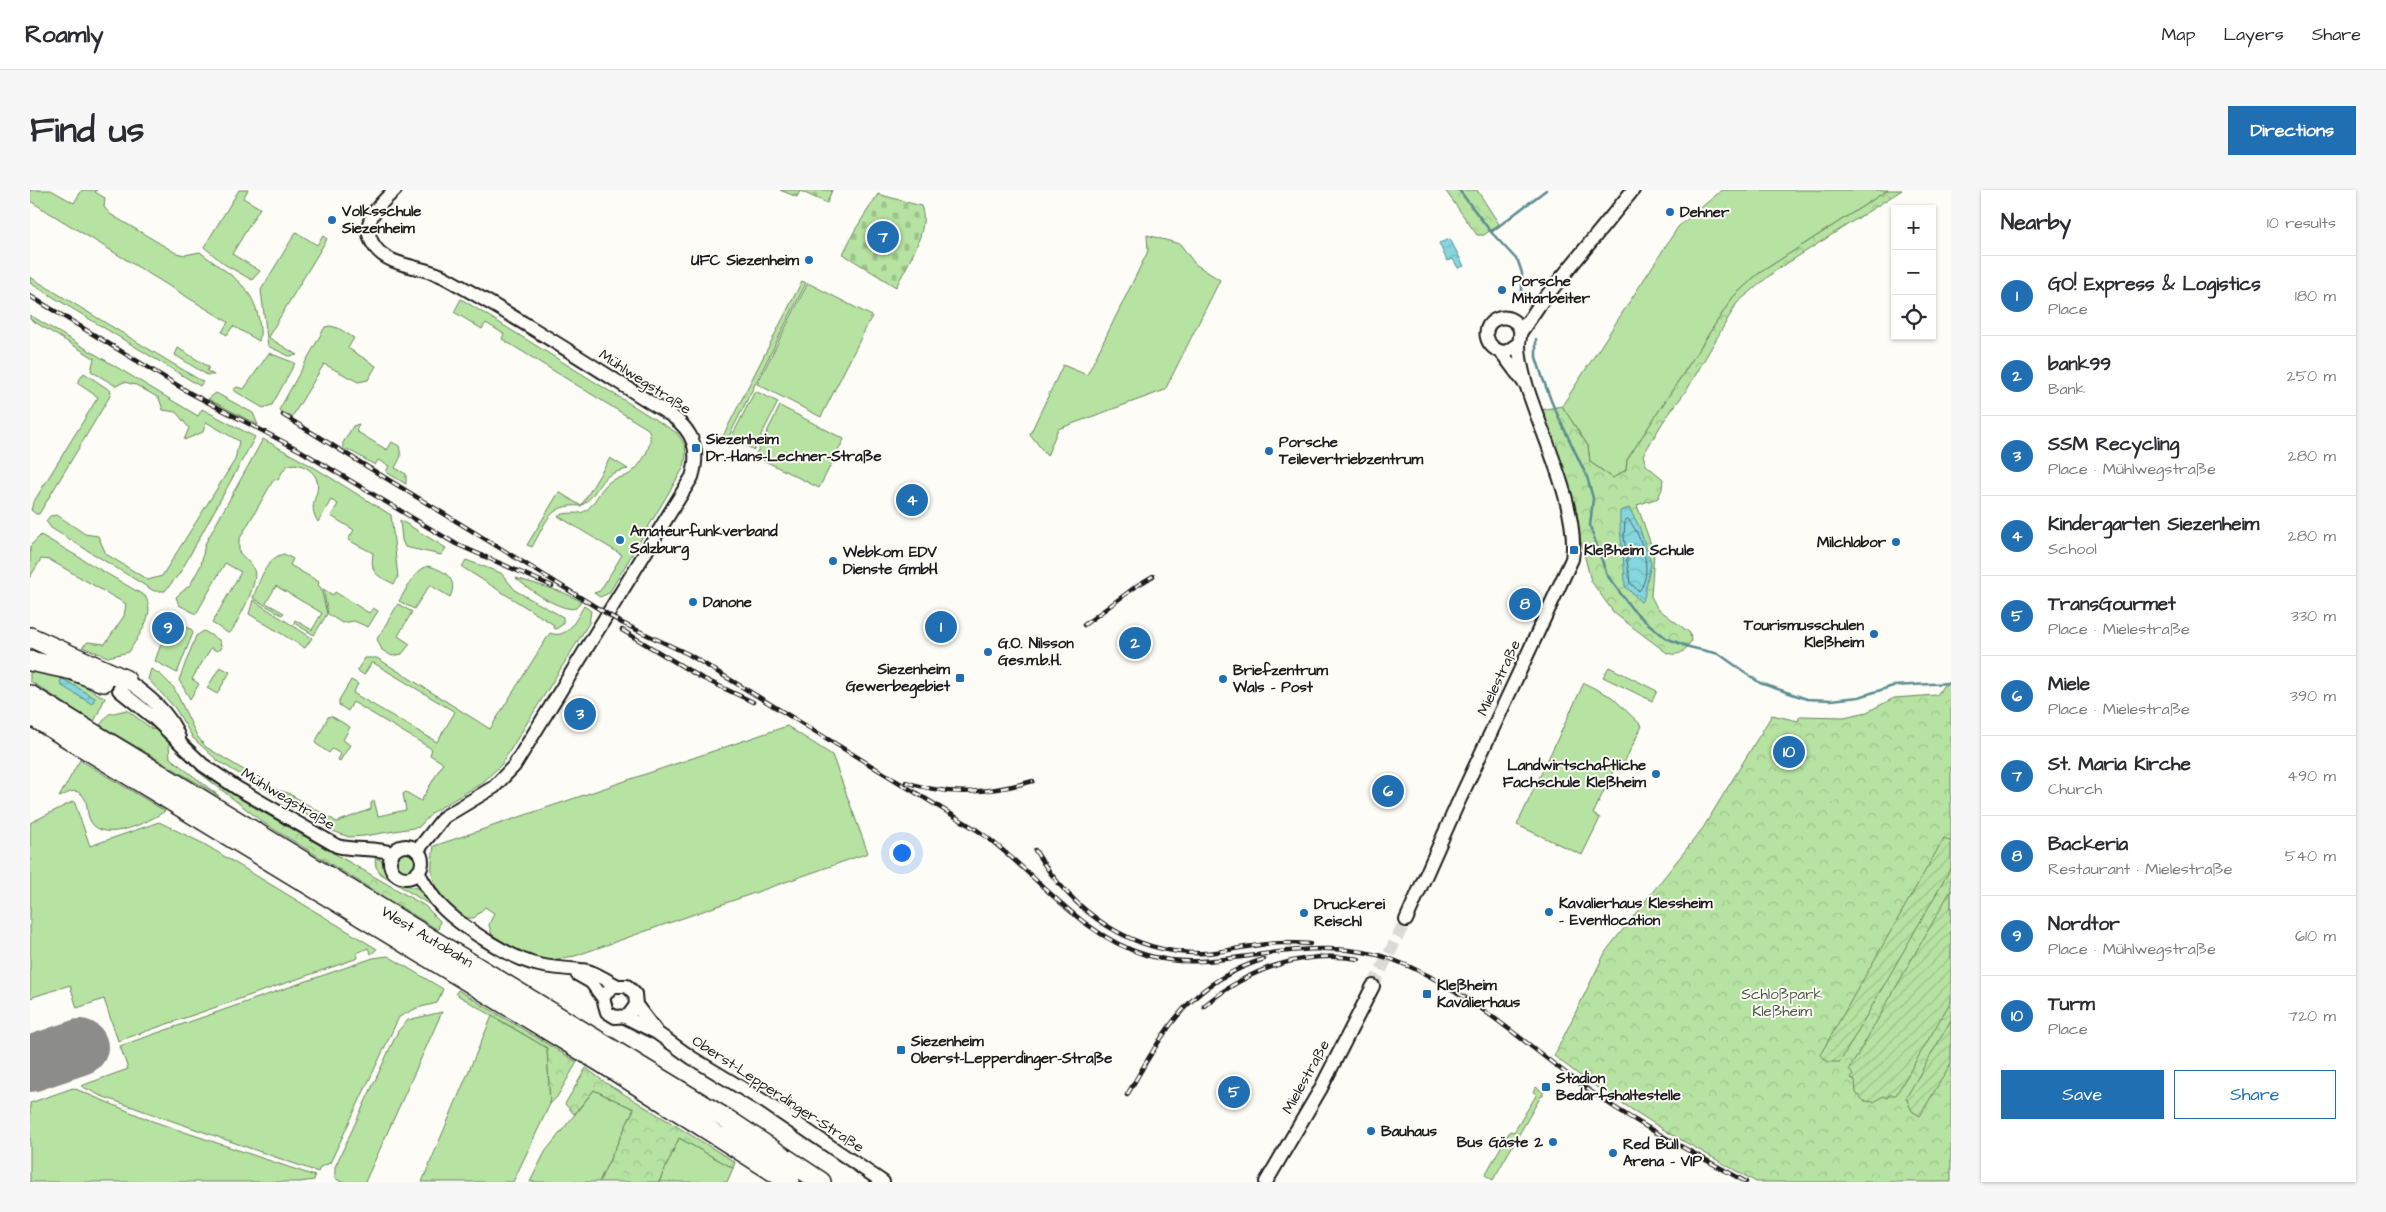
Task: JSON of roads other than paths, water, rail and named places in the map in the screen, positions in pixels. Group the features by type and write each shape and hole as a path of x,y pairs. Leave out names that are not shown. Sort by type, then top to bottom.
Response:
{"highway":[{"path":"30,637 122,685"},
{"path":"30,661 72,670 122,685"},
{"name":"West Autobahn","path":"30,695 87,739 790,1182"},
{"name":"West Autobahn","path":"30,715 87,739 728,1120 821,1182"}],"street":[{"name":"Mühlwegstraße","path":"122,685 159,707 177,731 181,742 202,765 236,788 330,843 343,848 373,848 392,853 401,846 412,847 417,851 444,817 494,787 514,766 692,477 696,462 696,448 685,427 656,406 444,277 381,254 370,238 370,218 378,206 395,190"},
{"path":"1501,352 1511,351 1518,333 1633,190"},
{"name":"Mielestraße","path":"1406,920 1457,805 1572,559 1573,532 1562,490 1527,386 1518,333 1505,317 1499,318 1489,325 1487,342 1490,347 1501,352 1527,386"},
{"path":"392,853 390,863 394,873 404,877 418,872 421,863 417,851"},
{"name":"Oberst-Lepperdinger-Straße","path":"418,872 442,908 484,938 526,961 574,971 591,982 603,998 607,1012 615,1017 625,1017 657,1033 692,1058 765,1102 883,1182"},
{"name":"Oberst-Lepperdinger-Straße","path":"574,971 582,969 616,985 622,984 632,989 635,994 636,1005 657,1033"},
{"path":"603,998 606,991 616,985"},
{"name":"Mielestraße","path":"1266,1182 1320,1090 1373,986"},
{"path":"625,1017 634,1011 636,1005"}],"water":[{"path":"1450,239 1464,266 1458,268 1453,259 1447,261 1439,243"},
{"path":"1629,508 1639,526 1651,563 1644,598 1641,602 1625,586 1620,511"},
{"path":"63,679 95,698 92,704 62,686 60,681"}],"waterway":[{"path":"1459,190 1491,232 1518,261 1522,273 1522,298"},
{"path":"1491,232 1546,190"},
{"path":"1536,339 1536,357 1543,379 1552,403 1587,477 1593,498 1590,526 1607,575 1632,609 1645,621 1666,638 1689,647 1719,654 1760,683 1807,699 1831,700 1859,697 1893,686 1951,683"}],"tunnel":[{"path":"1373,986 1406,920"}],"railway":[{"path":"30,296 190,393 301,451 456,544 552,586"},
{"path":"283,415 622,623 688,654 977,830 1018,863 1077,917 1121,945 1146,955 1176,961 1220,960 1312,949 1360,951 1391,959 1418,970 1469,1000 1586,1088 1624,1114 1746,1182"},
{"path":"1084,625 1153,576"},
{"path":"622,630 700,677 753,702"},
{"path":"906,782 938,790 970,792 986,791 1033,781"},
{"path":"1035,850 1067,893 1086,911 1107,926 1130,938 1154,947 1180,952 1207,953 1267,944 1310,944"},
{"path":"1204,1006 1239,982 1257,972 1276,965 1316,957 1359,959"},
{"path":"1127,1095 1167,1030 1197,996 1215,982 1238,969 1264,959"}],"place":[{"name":"Dehner","path":"1670,212"},
{"name":"Volksschule Siezenheim","path":"332,220"},
{"name":"St. Maria Kirche","path":"883,237"},
{"name":"UFC Siezenheim","path":"809,260"},
{"name":"Porsche Mitarbeiter","path":"1502,290"},
{"name":"Siezenheim Dr.-Hans-Lechner-Straße","path":"696,448"},
{"name":"Porsche Teilevertriebzentrum","path":"1269,451"},
{"name":"Kindergarten Siezenheim","path":"912,500"},
{"name":"Amateurfunkverband Salzburg","path":"620,540"},
{"name":"Milchlabor","path":"1896,542"},
{"name":"Kleßheim Schule","path":"1574,550"},
{"name":"Webkom EDV Dienste GmbH","path":"833,561"},
{"name":"Danone","path":"693,602"},
{"name":"Backeria","path":"1525,604"},
{"name":"GO! Express & Logistics","path":"941,627"},
{"name":"Nordtor","path":"168,628"},
{"name":"Tourismusschulen Kleßheim","path":"1874,634"},
{"name":"bank99","path":"1135,643"},
{"name":"G.O. Nilsson Ges.m.b.H.","path":"988,652"},
{"name":"Siezenheim Gewerbegebiet","path":"960,678"},
{"name":"Briefzentrum Wals - Post","path":"1223,679"},
{"name":"SSM Recycling","path":"580,714"},
{"name":"Turm","path":"1789,752"},
{"name":"Landwirtschaftliche Fachschule Kleßheim","path":"1656,774"},
{"name":"Miele","path":"1388,791"},
{"name":"Kavalierhaus Klessheim - Eventlocation","path":"1549,912"},
{"name":"Druckerei Reischl","path":"1304,913"},
{"name":"Kleßheim Kavalierhaus","path":"1427,994"},
{"name":"Siezenheim Oberst-Lepperdinger-Straße","path":"901,1050"},
{"name":"Stadion Bedarfshaltestelle","path":"1546,1087"},
{"name":"TransGourmet","path":"1234,1092"},
{"name":"Bauhaus","path":"1371,1131"},
{"name":"Bus Gäste 2","path":"1553,1142"},
{"name":"Red Bull Arena - VIP","path":"1613,1153"}],"park label":[{"name":"Schloßpark Kleßheim","path":"1782,1002"}]}
